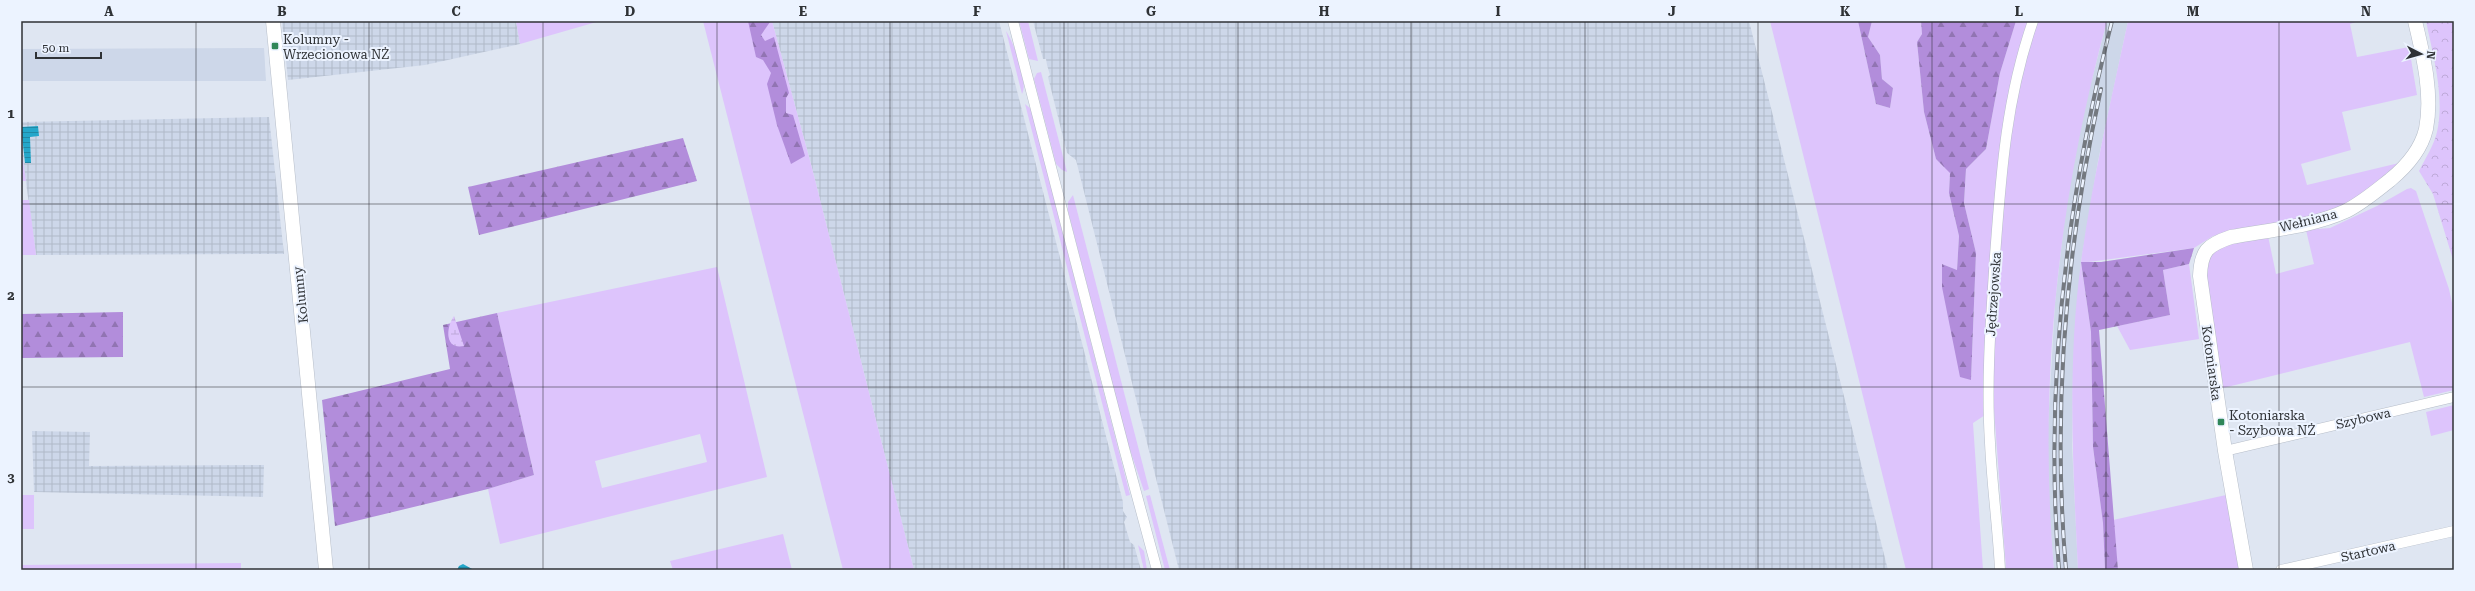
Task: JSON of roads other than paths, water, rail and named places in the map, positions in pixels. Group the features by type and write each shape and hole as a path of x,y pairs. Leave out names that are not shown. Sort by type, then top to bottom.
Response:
{"street":[{"name":"Kolumny","path":"273,21 326,570"},
{"path":"1014,21 1157,570"},
{"name":"Jędrzejowska","path":"2000,570 1990,444 1990,329 2001,166 2007,123 2015,78 2033,21"},
{"name":"Wełniana","path":"2206,250 2216,242 2231,237 2318,220 2346,211 2365,199 2410,162 2420,146 2426,129 2427,87 2415,21"},
{"name":"Kotoniarska","path":"2206,250 2201,262 2200,276 2225,451 2246,570"},
{"name":"Szybowa","path":"2225,451 2454,397"},
{"name":"Startowa","path":"2281,570 2454,531"}],"water":[{"path":"38,126 39,136 30,137 31,163 25,163 21,127"},
{"path":"463,564 474,570 457,570 459,566"}],"railway":[{"path":"2059,570 2055,500 2054,431 2057,362 2063,293 2071,225 2082,157 2112,21"},
{"path":"2066,570 2062,509 2061,449 2065,328 2079,208 2101,89"}],"place":[{"name":"Kolumny - Wrzecionowa NŻ","path":"275,46"},
{"name":"Kotoniarska - Szybowa NŻ","path":"2221,422"}]}
